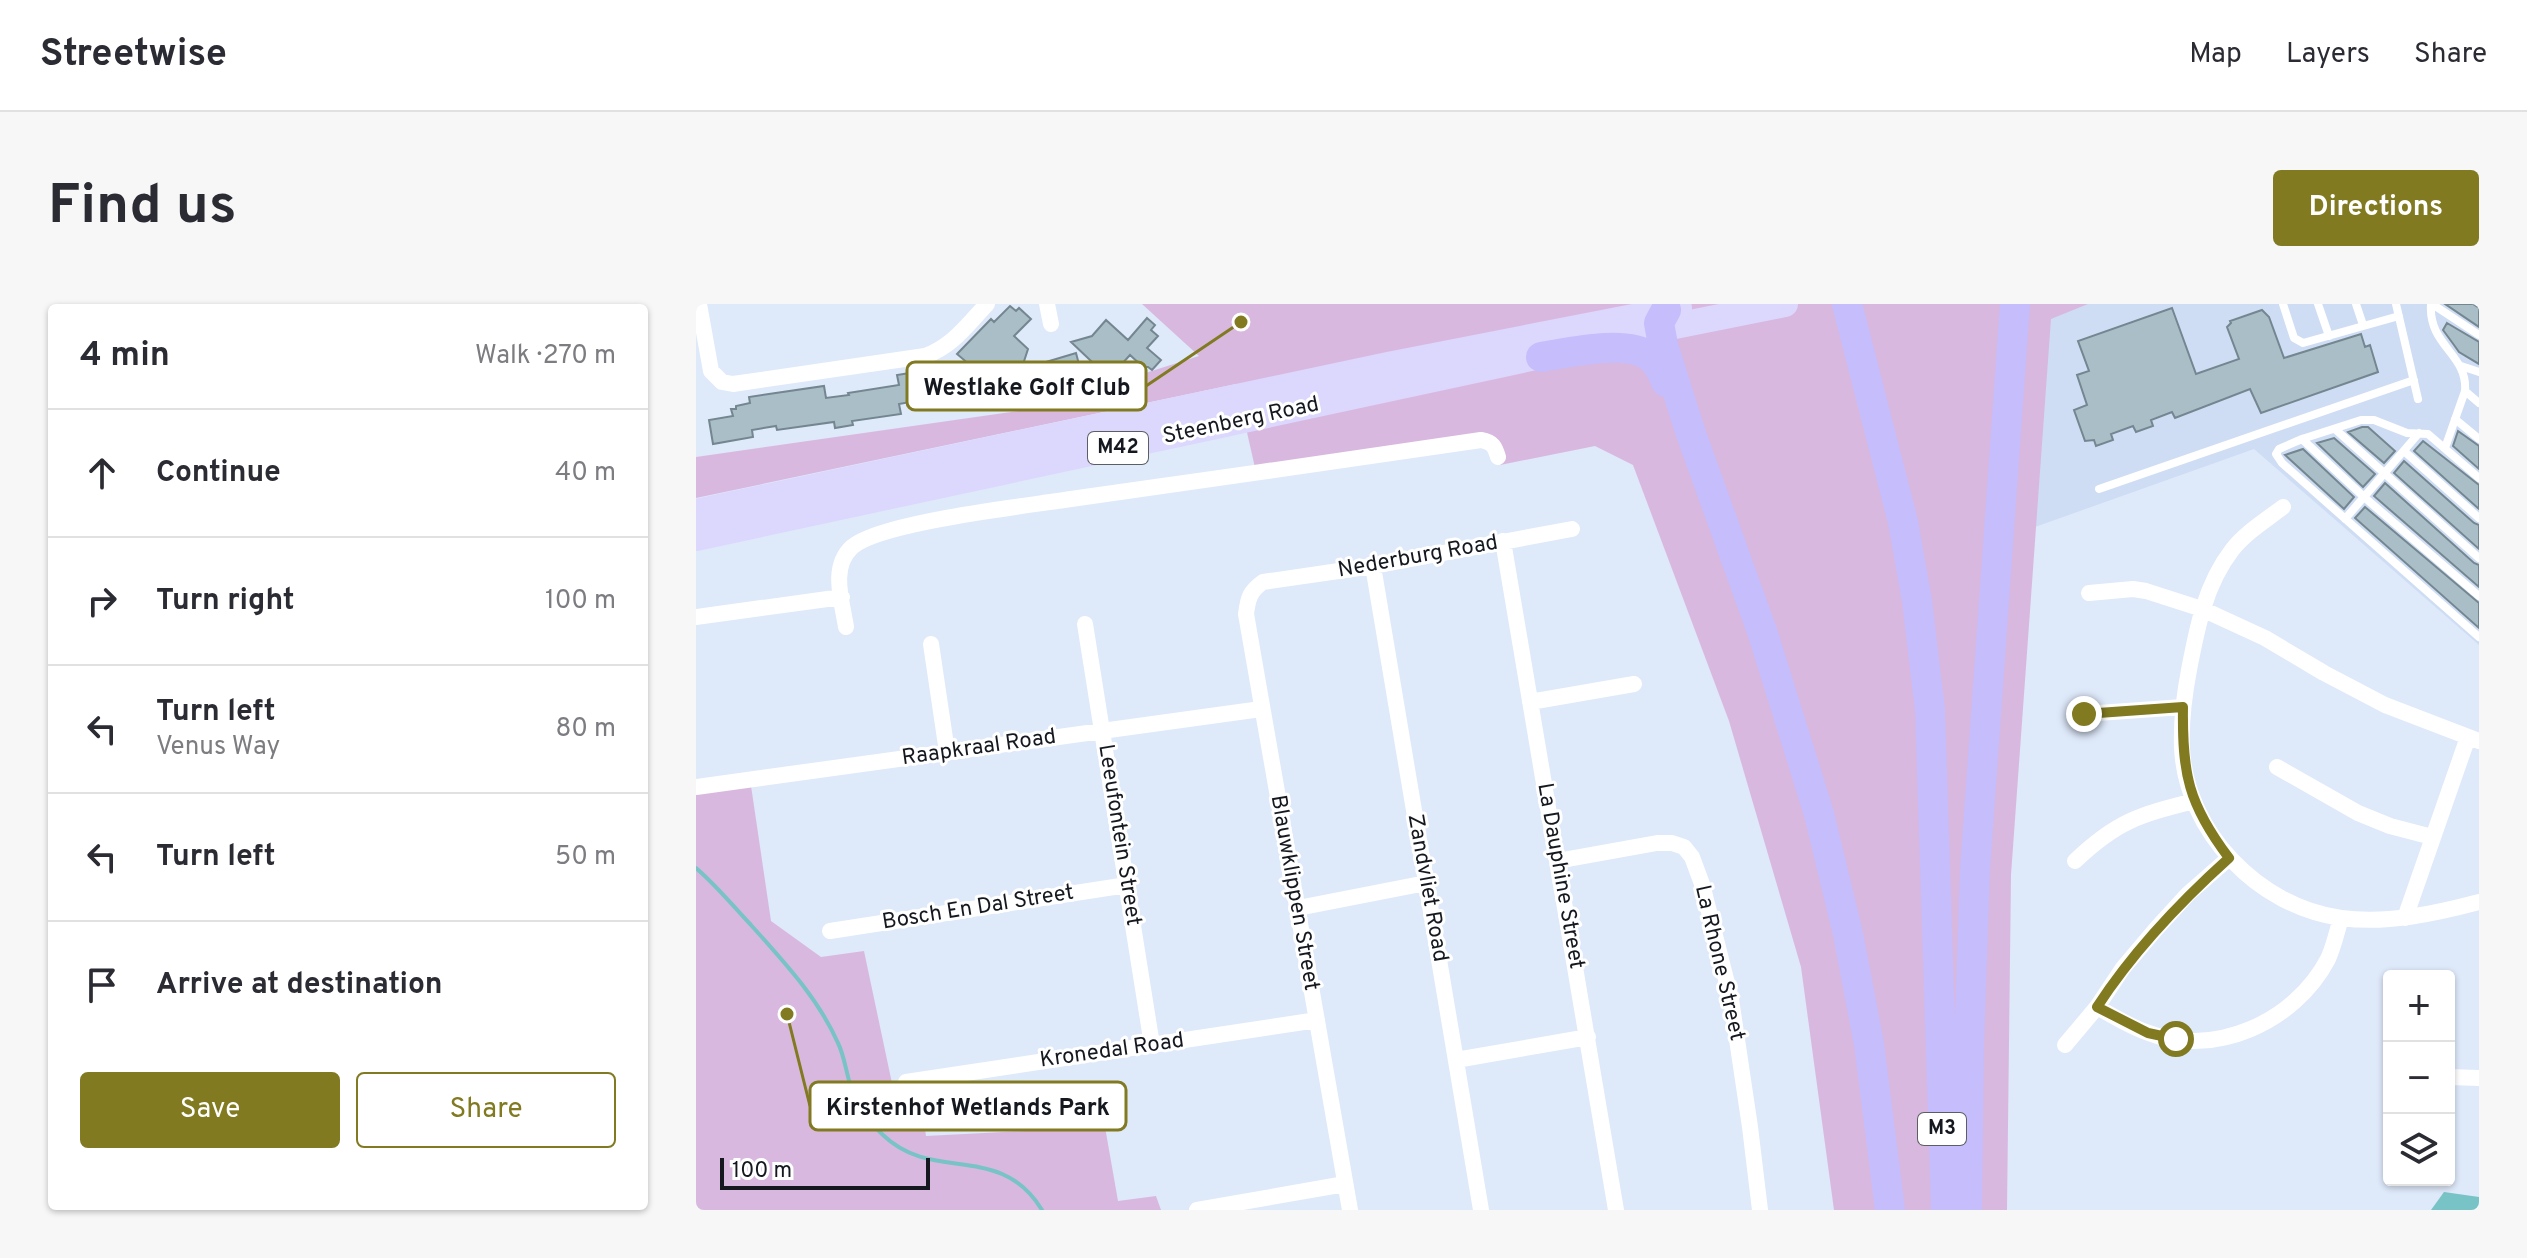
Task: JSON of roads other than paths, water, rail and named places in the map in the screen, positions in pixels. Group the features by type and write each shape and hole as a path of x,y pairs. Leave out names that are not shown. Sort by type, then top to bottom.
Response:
{"highway":[{"name":"M3","path":"1847,304 1903,522 1919,616 1931,724 1946,1210"},
{"path":"1967,1210 1975,870 2015,304"},
{"path":"1662,320 1690,431 1763,634 1819,814 1848,934 1869,1044 1890,1210"},
{"path":"1541,357 1607,348 1644,353 1661,370 1690,431"}],"main road":[{"name":"Steenberg Road","path":"696,538 1541,357 1597,342 1702,304"},
{"name":"Steenberg Road","path":"696,512 1402,362 1662,320 1776,306"}],"street":[{"path":"699,304 700,336 711,371 722,382 733,384 925,356 951,342 987,304"},
{"path":"1047,304 1051,324"},
{"path":"846,627 839,577 841,558 854,544 878,534 984,512 1481,440 1495,446 1498,457"},
{"path":"2283,507 2232,549 2202,609 2183,707 2182,751 2194,801 2208,829 2229,858 2268,891 2318,913 2379,920 2448,911 2479,902"},
{"name":"Nederburg Road","path":"1263,582 1373,566 1572,529"},
{"name":"La Dauphine Street","path":"1503,541 1616,1210"},
{"name":"Zandvliet Road","path":"1373,566 1481,1210"},
{"name":"Blauwklippen Street","path":"1263,582 1252,590 1246,614 1350,1210"},
{"path":"2089,593 2133,589 2202,609 2265,638 2385,705 2473,739 2432,837 2405,918"},
{"path":"696,617 842,597"},
{"name":"Leeufontein Street","path":"1085,624 1152,1045"},
{"path":"931,644 947,752"},
{"path":"1530,702 1634,684"},
{"path":"2084,714 2183,707"},
{"name":"Raapkraal Road","path":"696,787 1261,709"},
{"path":"2277,767 2358,813 2390,826 2432,837"},
{"path":"2075,861 2099,838 2119,825 2194,801"},
{"name":"La Rhone Street","path":"1557,861 1657,843 1684,847 1692,857 1702,884 1731,999 1760,1210"},
{"path":"2065,1045 2156,929 2188,894 2229,858"},
{"path":"1298,908 1426,883"},
{"name":"Bosch En Dal Street","path":"830,931 1127,885"},
{"path":"2097,1007 2148,1033 2176,1039 2206,1040 2252,1030 2274,1018 2309,988 2330,956 2341,918"},
{"name":"Kronedal Road","path":"906,1082 1317,1020"},
{"path":"1456,1060 1588,1037"},
{"path":"2455,1077 2479,1078"},
{"path":"1197,1210 1345,1184"}],"lane":[{"path":"2283,304 2298,342 2308,342 2399,316"},
{"path":"2318,304 2329,336"},
{"path":"2356,304 2363,325"},
{"path":"2396,304 2418,399"},
{"path":"2445,448 2466,381 2461,366 2442,344 2430,320 2431,304 2479,335"},
{"path":"2461,366 2479,372"},
{"path":"2099,489 2414,380"},
{"path":"2465,391 2479,403"},
{"path":"2455,419 2479,439"},
{"path":"2479,478 2428,434 2407,433 2374,420 2361,420 2302,439 2279,449 2276,454 2479,637"},
{"path":"2335,429 2479,558"},
{"path":"2345,519 2419,433"},
{"path":"2302,439 2479,596"},
{"path":"2404,451 2479,518"}],"waterway":[{"path":"696,868 751,925 810,996 840,1048 855,1098 883,1135 923,1158 987,1169 1007,1176 1025,1189 1042,1210"}],"place":[{"name":"Westlake Golf Club","path":"1241,322"},
{"name":"Kirstenhof Wetlands Park","path":"787,1014"}]}
